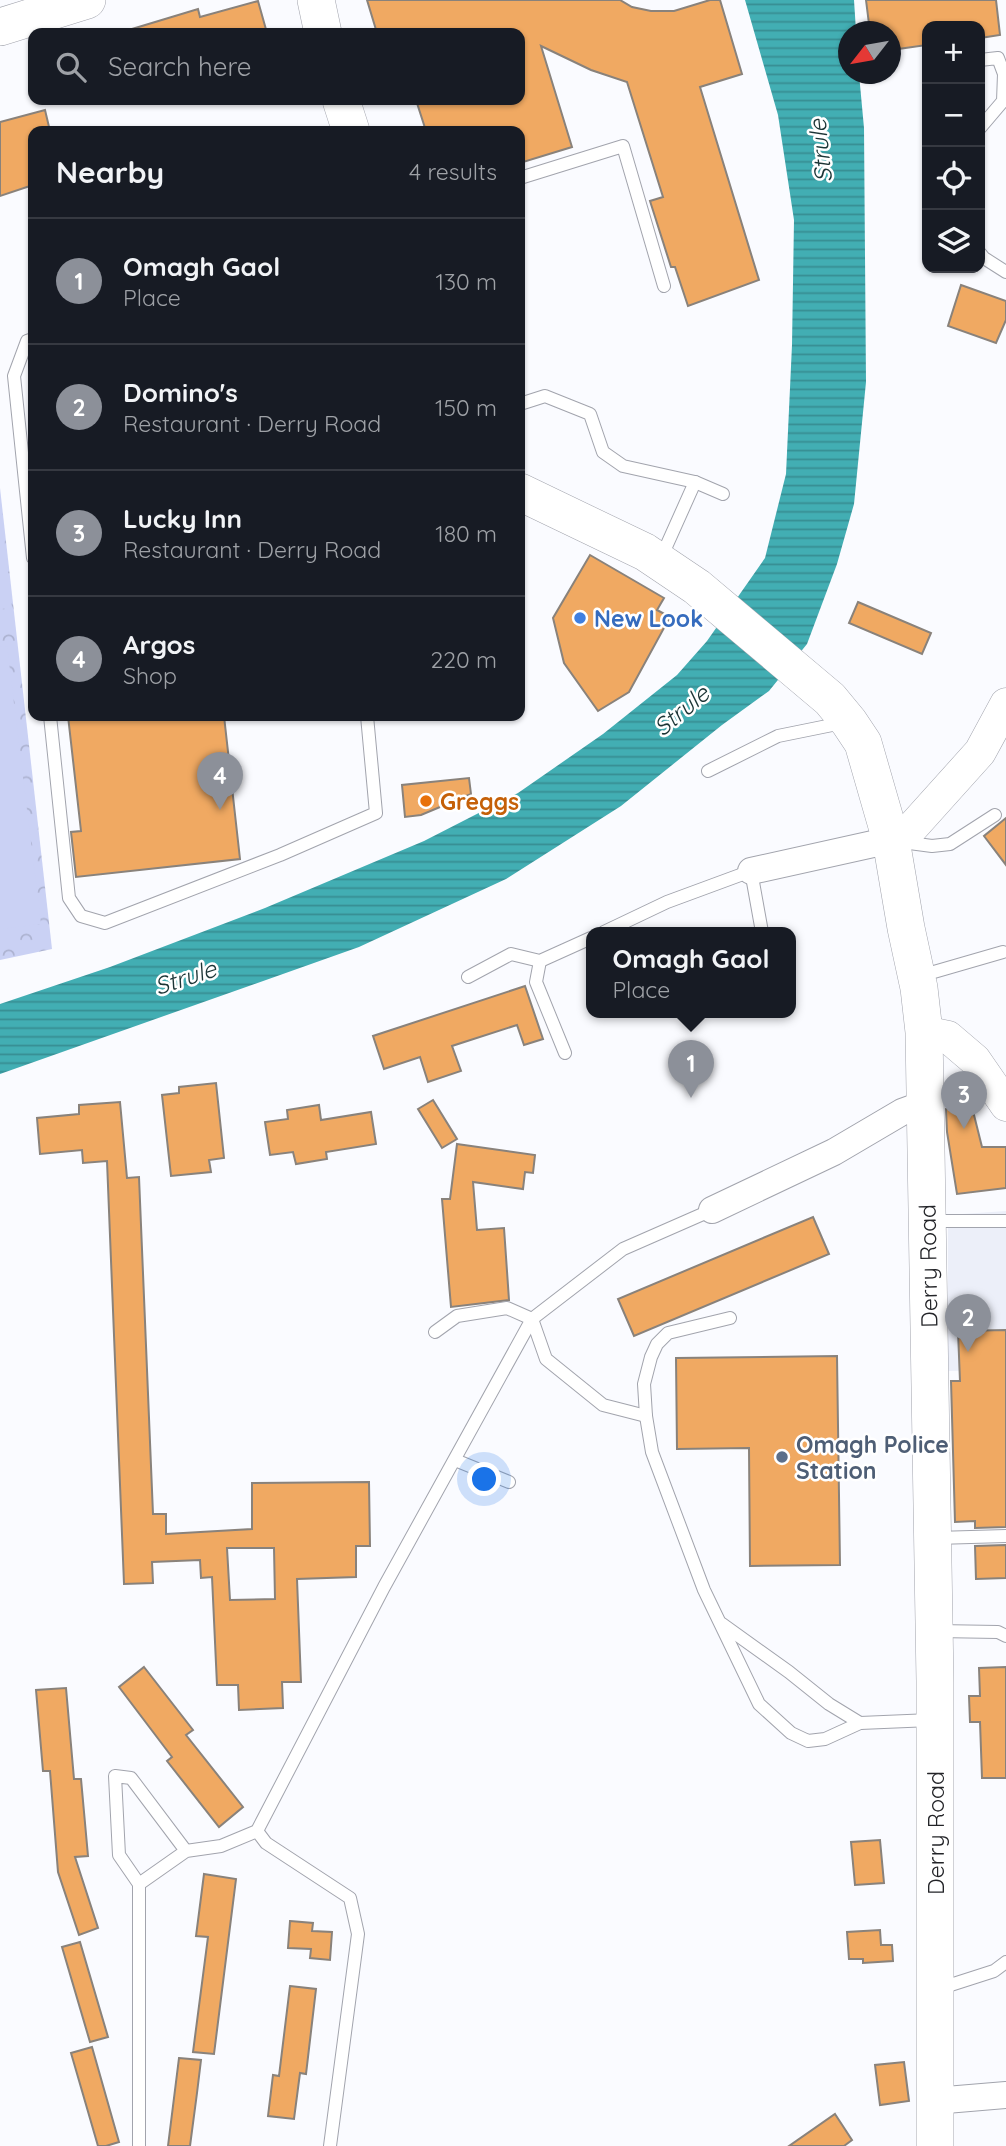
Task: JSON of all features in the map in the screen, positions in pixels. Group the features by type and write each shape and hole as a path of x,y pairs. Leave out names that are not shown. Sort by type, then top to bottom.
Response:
{"main road":[{"path":"0,27 87,0"},
{"path":"316,0 322,28"},
{"path":"343,105 349,126"},
{"path":"525,494 645,552 697,587 839,710"},
{"name":"Derry Road","path":"839,710 863,743 891,840 925,1032 935,1720 935,2146"}],"street":[{"path":"751,871 891,840 909,831 980,752 1002,721"},
{"path":"925,1032 948,1037 975,1060 1006,1105"},
{"path":"712,1210 834,1152 902,1112 924,1104"},
{"path":"934,2101 1006,2095"}],"lane":[{"path":"985,59 998,58 1004,74 1003,101 985,122"},
{"path":"525,176 623,146 664,285"},
{"path":"985,259 1006,272"},
{"path":"28,341 14,376 28,510"},
{"path":"525,402 545,396 590,414 603,452 623,466 695,482 723,495"},
{"path":"659,562 695,482"},
{"path":"708,771 778,736 839,710"},
{"path":"51,721 69,898 81,916 105,923 281,855 376,813 367,721"},
{"path":"891,840 932,846 950,844 995,815"},
{"path":"614,927 667,902 751,871 761,927"},
{"path":"468,977 510,954 540,961 586,939"},
{"path":"917,976 1003,952"},
{"path":"540,961 536,982 565,1053"},
{"path":"139,1884 186,1851 221,1846 257,1831 384,1587 532,1319 623,1249 712,1210"},
{"path":"927,1221 1006,1222"},
{"path":"435,1332 457,1316 507,1308 532,1319 546,1359 603,1405 646,1416"},
{"path":"730,1318 668,1333 657,1344 644,1384 646,1416 653,1452 704,1590 760,1704 791,1734 808,1741 825,1739 860,1723 935,1720"},
{"path":"455,1460 509,1482"},
{"path":"933,1538 1006,1536"},
{"path":"722,1624 829,1704 860,1723"},
{"path":"934,1631 998,1632 1006,1636"},
{"path":"737,1658 746,1641"},
{"path":"139,2146 139,1884 119,1855 115,1776 131,1778 186,1851"},
{"path":"257,1831 266,1843 349,1898 358,1934 330,2146"},
{"path":"934,1990 994,1971 1006,1962"}],"shaded area":[{"path":"1006,1211 1006,1370 948,1371 948,1215"}],"green space":[{"path":"0,488 52,949 0,960"},
{"path":"0,499 12,608 0,609"},
{"path":"7,646 41,924 0,929 0,647"}],"water":[{"name":"Strule","path":"745,0 854,0 855,21 838,21 838,84 860,84 864,128 866,382 854,504 837,564 807,644 769,691 621,806 506,879 359,947 0,1074 0,1004 110,967 265,908 424,841 518,793 603,734 677,675 707,641 765,558 786,474 794,220 778,115"}],"building":[{"path":"367,0 620,0 632,7 651,11 674,11 710,0 720,0 742,74 700,87 759,280 688,306 675,267 671,267 650,201 663,197 627,82 591,70 541,46 572,147 525,161 525,126 424,126 418,105 525,105 525,28 375,28"},
{"path":"866,0 996,0 1000,35 985,37 985,21 922,21 922,46 901,49 901,21 869,21"},
{"path":"258,1 266,28 135,28 198,9 200,17"},
{"path":"45,110 49,126 28,126 28,187 0,196 0,122"},
{"path":"961,285 1006,301 1006,320 996,343 948,326"},
{"path":"590,555 664,598 657,610 670,617 629,692 598,711 564,663 553,618"},
{"path":"858,602 931,633 922,654 849,623"},
{"path":"69,721 225,721 240,859 76,877 71,832 81,831"},
{"name":"Greggs","path":"469,778 471,794 421,815 405,817 402,785"},
{"path":"1006,818 1006,865 984,836"},
{"path":"525,986 543,1039 524,1045 517,1025 452,1046 461,1071 428,1082 420,1057 384,1069 373,1036"},
{"path":"216,1083 224,1158 209,1160 211,1172 171,1176 162,1095 179,1093 179,1087"},
{"path":"433,1100 457,1139 442,1148 418,1109"},
{"path":"120,1102 127,1178 139,1177 153,1514 166,1514 166,1534 252,1529 252,1483 369,1482 370,1546 356,1546 356,1577 297,1579 301,1682 282,1682 283,1708 239,1710 238,1685 217,1685 212,1577 201,1578 200,1560 152,1562 153,1583 124,1584 107,1161 83,1163 82,1150 40,1154 37,1118 79,1114 79,1105","holes":["227,1548 274,1548 275,1599 230,1600"]},
{"path":"971,1103 982,1147 1006,1147 1006,1188 957,1194 946,1109"},
{"path":"319,1105 321,1120 371,1112 376,1144 326,1152 327,1159 296,1164 293,1152 270,1155 265,1122 288,1119 287,1110"},
{"path":"457,1144 535,1155 533,1173 525,1172 523,1189 473,1182 477,1230 504,1228 509,1300 451,1307 442,1199 450,1199"},
{"path":"813,1217 829,1254 634,1336 618,1299"},
{"path":"1006,1330 1006,1527 975,1528 975,1521 955,1522 951,1381 960,1381 958,1331"},
{"path":"837,1356 840,1565 750,1566 749,1448 677,1449 676,1358"},
{"path":"1006,1545 1006,1578 976,1579 975,1546"},
{"path":"144,1667 193,1730 186,1735 243,1807 219,1827 167,1761 172,1757 119,1687"},
{"path":"1006,1667 1006,1778 982,1778 980,1722 970,1722 969,1696 980,1696 979,1668"},
{"path":"66,1688 74,1779 81,1779 88,1856 75,1857 98,1928 79,1935 58,1872 50,1771 43,1771 36,1690"},
{"path":"880,1840 884,1883 855,1885 851,1842"},
{"path":"204,1874 236,1879 214,2054 193,2052 208,1937 196,1936"},
{"path":"290,1921 313,1923 312,1931 332,1932 330,1960 310,1958 311,1949 288,1948"},
{"path":"880,1930 881,1945 892,1945 893,1961 863,1963 863,1959 849,1959 847,1932"},
{"path":"80,1942 108,2037 90,2042 62,1947"},
{"path":"290,1986 316,1989 306,2074 300,2073 294,2119 268,2116 273,2075 279,2076"},
{"path":"92,2047 119,2142 106,2146 98,2146 71,2053"},
{"path":"179,2058 201,2060 197,2093 190,2146 168,2146"},
{"path":"904,2062 909,2101 880,2105 875,2065"},
{"path":"835,2114 852,2140 844,2146 789,2146"}],"place":[{"name":"New Look","path":"580,618"},
{"name":"Greggs","path":"426,801"},
{"name":"Argos","path":"220,810"},
{"name":"Omagh Gaol","path":"691,1098"},
{"name":"Lucky Inn","path":"964,1129"},
{"name":"Domino's","path":"968,1352"},
{"name":"Omagh Police Station","path":"782,1457"}]}
